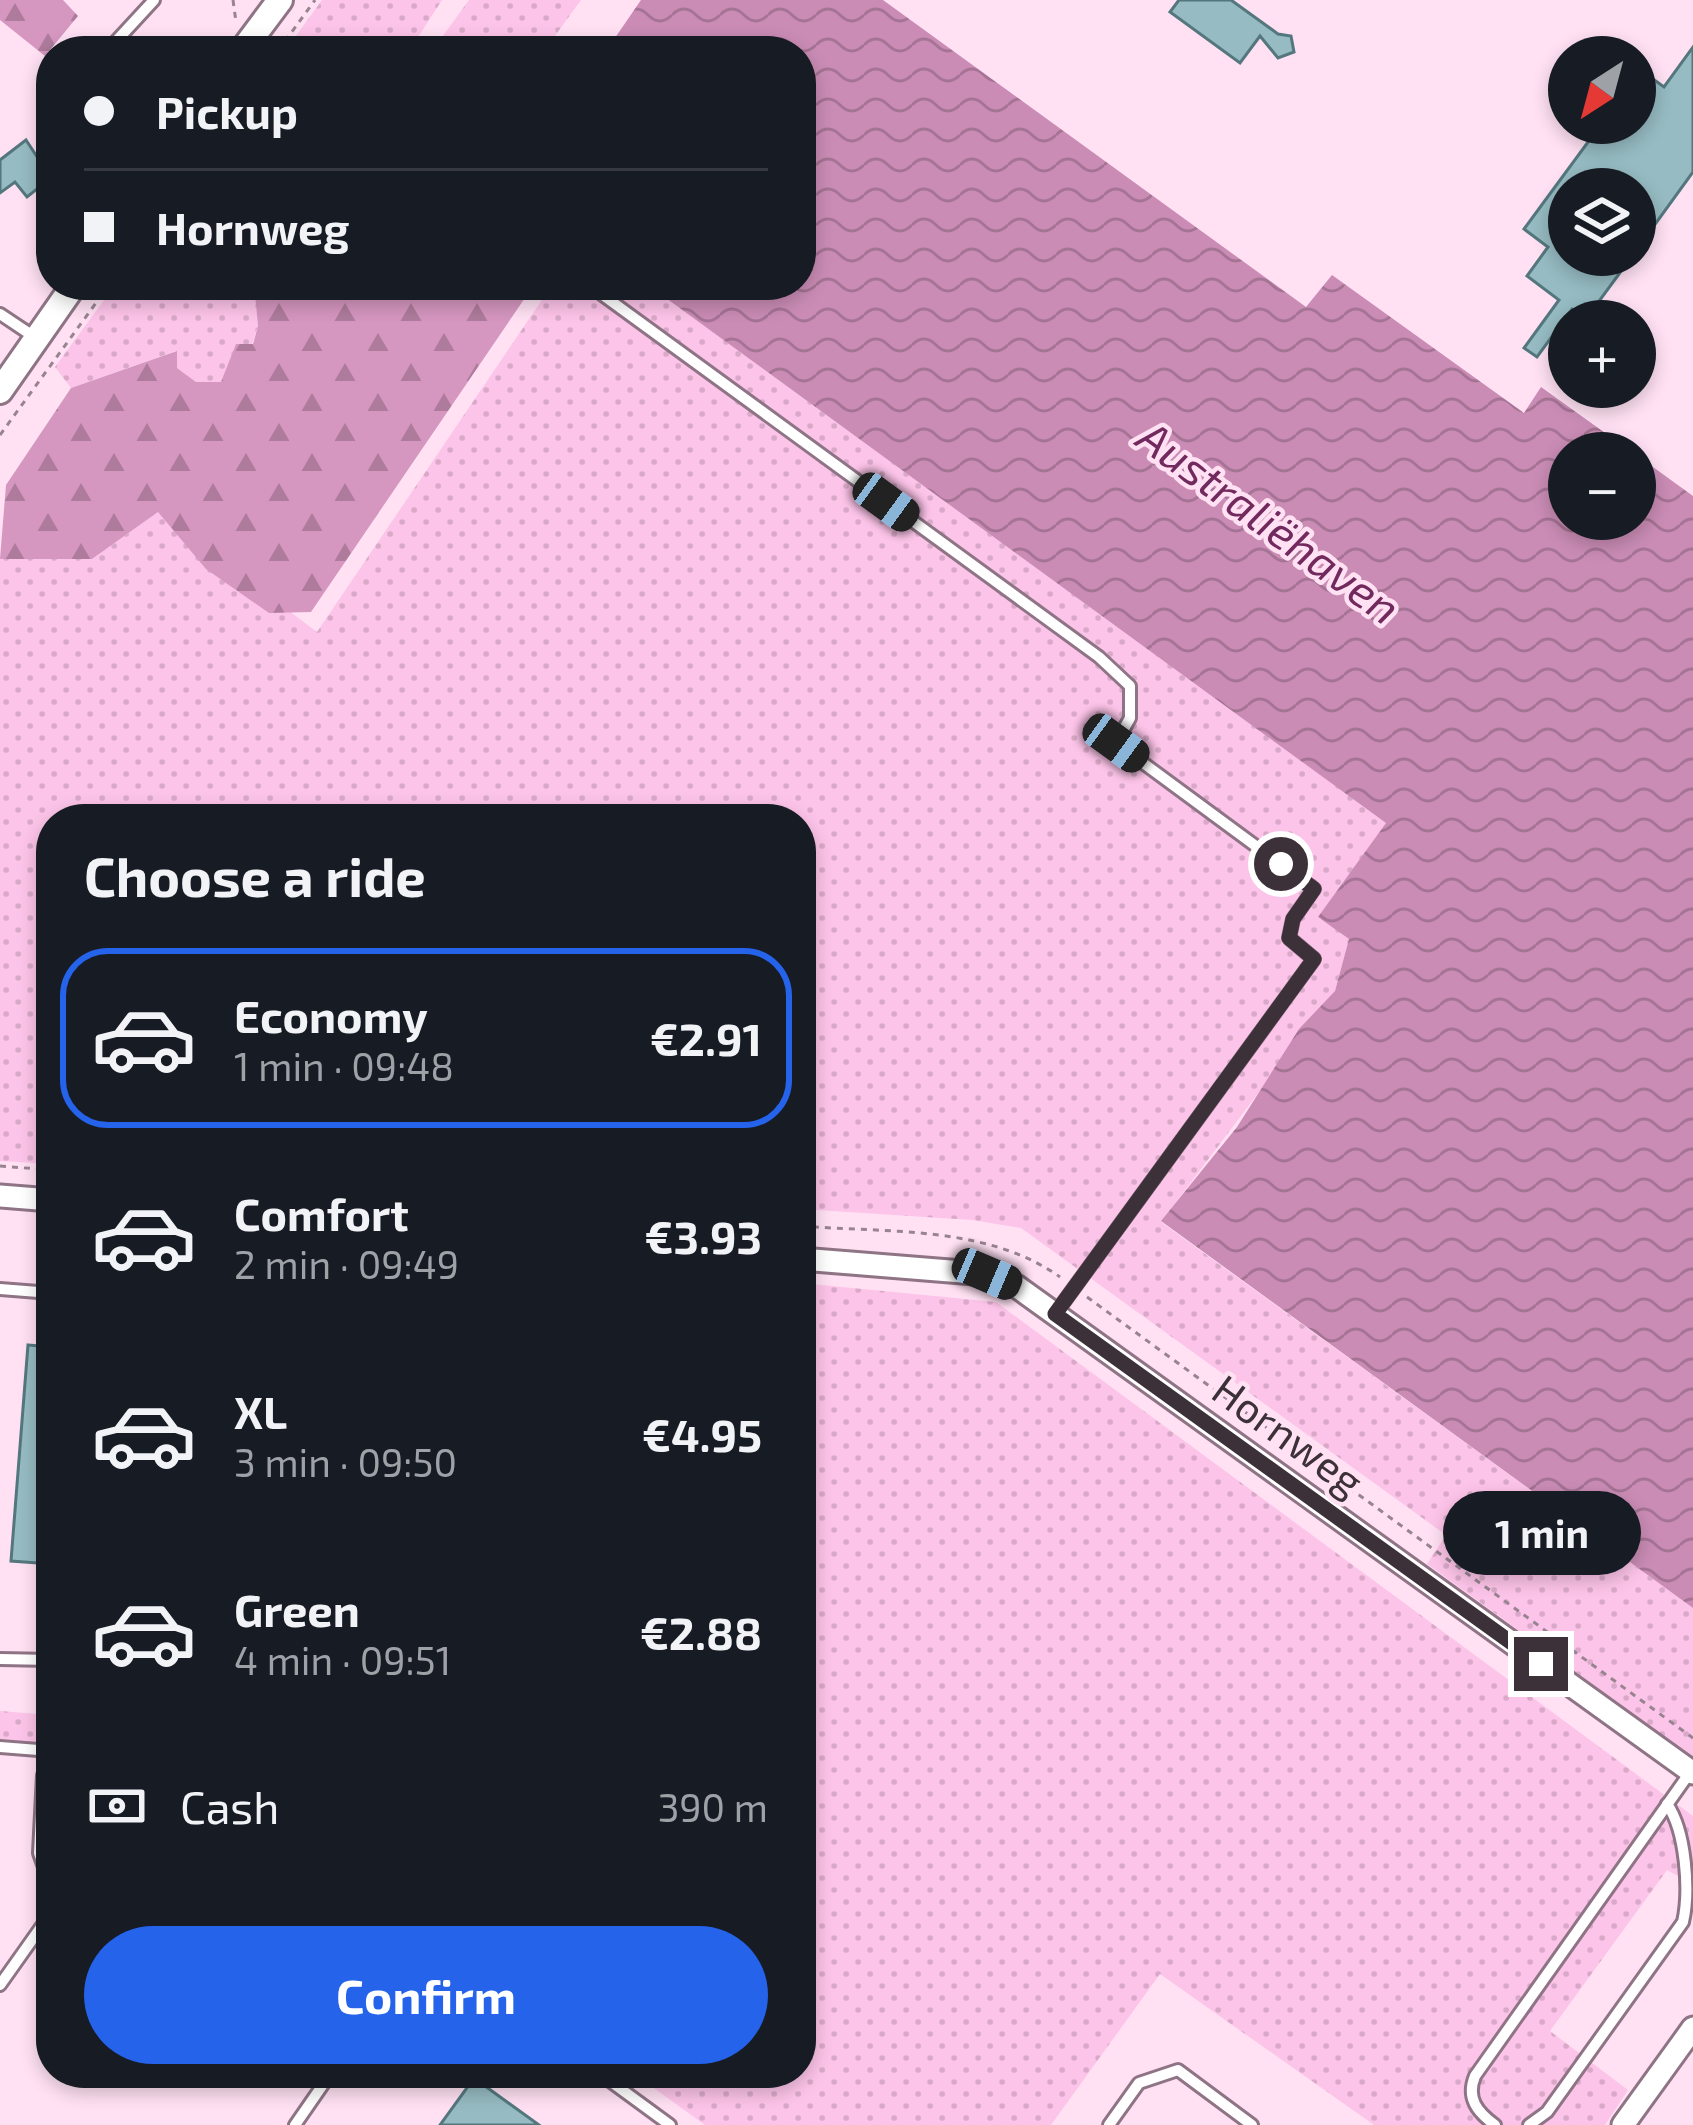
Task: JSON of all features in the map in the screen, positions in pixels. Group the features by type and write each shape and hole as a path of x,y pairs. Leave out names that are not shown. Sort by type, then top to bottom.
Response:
{"street":[{"path":"253,36 280,0"},
{"path":"0,391 63,300"},
{"path":"0,1196 36,1199"},
{"name":"Hornweg","path":"816,1260 987,1274 1055,1314 1692,1772"},
{"path":"1623,2125 1693,2028"}],"lane":[{"path":"121,36 154,0"},
{"path":"611,300 1099,657 1130,686 1130,718 1116,743 1314,889 1293,919 1289,938 1314,959 1055,1314"},
{"path":"0,314 36,338"},
{"path":"0,1289 36,1292"},
{"path":"0,1659 36,1660"},
{"path":"0,1747 36,1750"},
{"path":"1495,2125 1473,2104 1474,2076 1692,1772"},
{"path":"1529,2125 1547,2112 1683,1922 1687,1895 1667,1804"},
{"path":"0,1985 36,1934"},
{"path":"1109,2125 1139,2083 1178,2070 1252,2125"},
{"path":"295,2125 321,2088"},
{"path":"619,2088 670,2125"}],"path":[{"path":"289,36 315,0"},
{"path":"0,435 98,300"},
{"path":"0,1166 36,1169"}],"shaded area":[{"path":"322,0 442,0 419,36 296,36"},
{"path":"469,0 581,0 555,36 443,36"},
{"path":"104,300 255,300 258,326 252,344 236,344 222,382 196,382 177,368 176,351 71,388 55,367"},
{"path":"542,300 669,300 1387,823 1319,916 1349,939 1335,991 1161,1222 1693,1608 1693,1757 1427,1564 1446,1535 1021,1228 972,1220 816,1210 816,804 36,804 36,1163 0,1161 0,559 92,559 158,512 317,632"},
{"path":"816,1284 996,1302 1693,1816 1693,1878 1687,1881 1667,1870 1550,2031 1628,2090 1605,2125 1374,2125 1160,1974 1051,2125 705,2125 654,2088 816,2088"},
{"path":"0,1711 36,1714 36,1743 0,1739"}],"green space":[{"path":"0,0 63,0 78,16 62,36 36,36 36,49 0,20"},
{"path":"255,300 524,300 311,612 269,613 206,569 158,512 92,559 0,559 6,485 71,388 177,351 177,368 196,382 221,382 236,344 253,344 258,326"}],"water":[{"name":"Australiëhaven","path":"641,0 883,0 1306,307 1332,275 1524,413 1541,387 1548,392 1548,408 1570,408 1604,432 1548,432 1548,540 1656,540 1656,469 1693,496 1693,1608 1161,1221 1237,1127 1299,1029 1335,991 1349,939 1318,917 1386,823 669,300 816,300 816,36 616,36"}],"building":[{"path":"1179,0 1231,0 1278,34 1291,36 1294,52 1278,58 1260,36 1240,63 1170,12"},
{"path":"1693,47 1693,172 1656,223 1656,168 1569,168 1587,144 1656,144 1656,81 1664,87"},
{"path":"26,140 36,155 36,190 27,197 15,182 0,193 0,160"},
{"path":"1548,196 1548,247 1524,229"},
{"path":"1548,247 1548,276 1618,276 1600,300 1559,300 1527,276"},
{"path":"1548,315 1548,342 1537,357 1524,348"},
{"path":"28,1345 36,1346 36,1563 11,1561"},
{"path":"467,2088 488,2088 539,2125 440,2125"}],"route":[{"path":"1281,864 1314,889 1293,919 1289,938 1314,959 1055,1314 1541,1664"}]}
